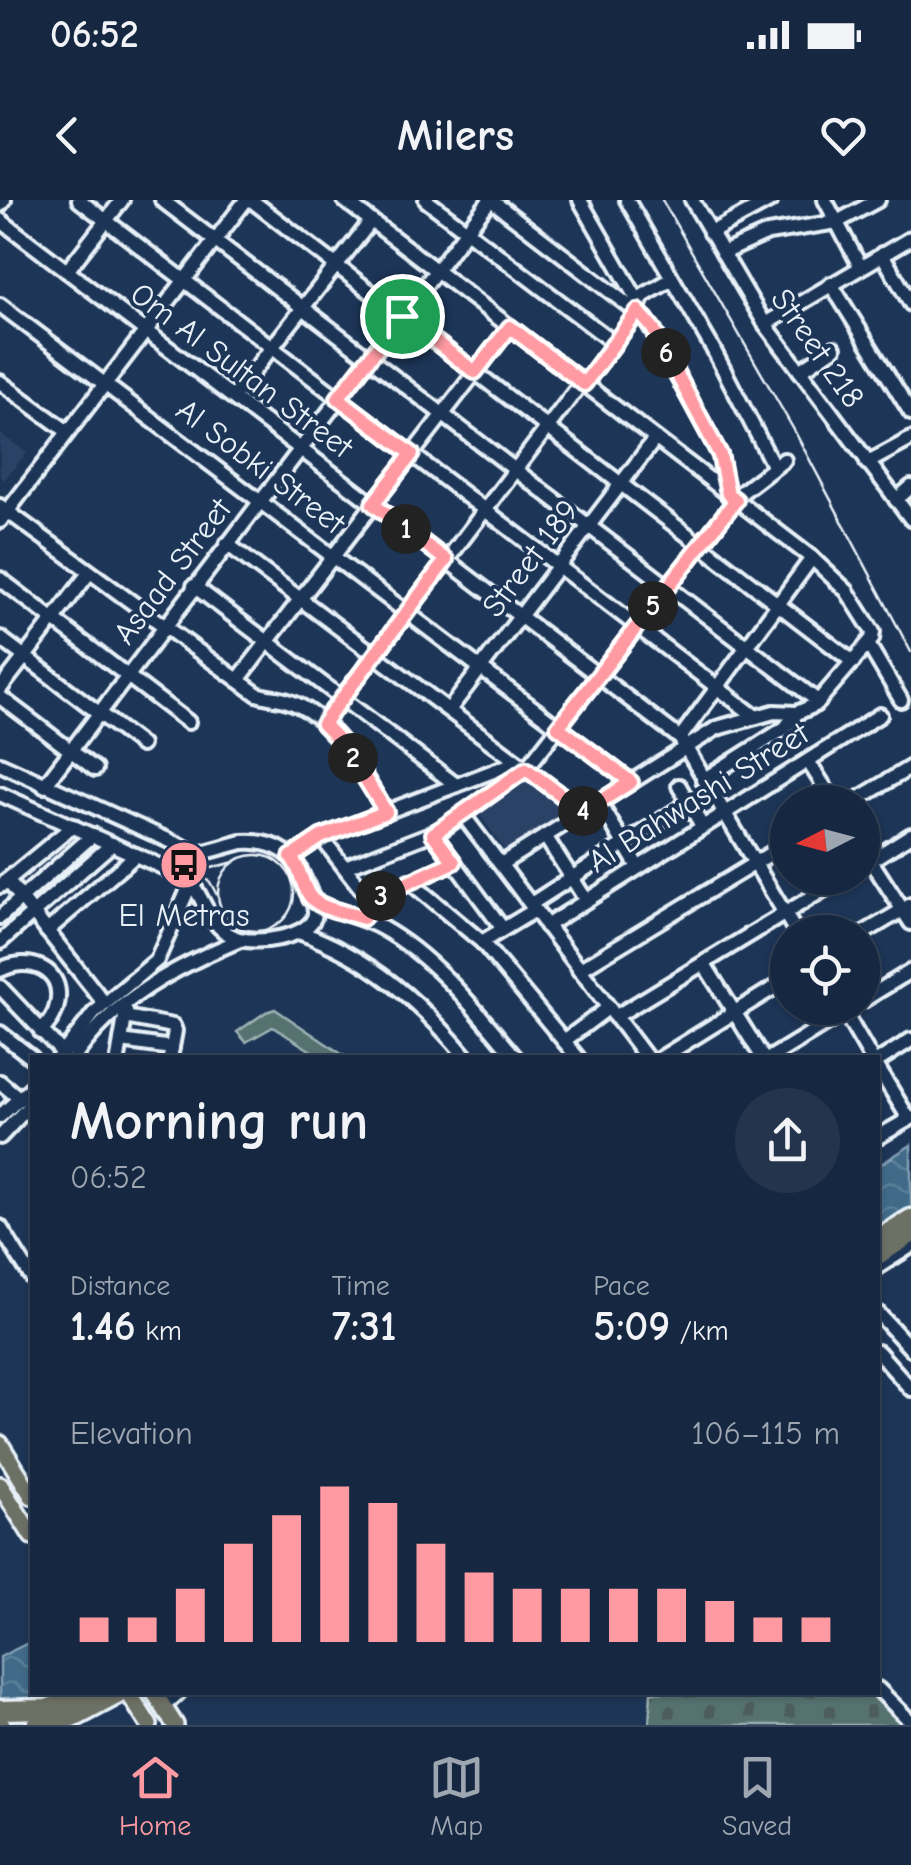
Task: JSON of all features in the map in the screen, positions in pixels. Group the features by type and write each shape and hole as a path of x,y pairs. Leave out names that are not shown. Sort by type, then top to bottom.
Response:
{"highway":[{"path":"880,1238 911,1219"},
{"path":"880,1254 911,1234"},
{"path":"0,1710 47,1709 85,1695"},
{"path":"36,1725 77,1716 119,1695"}],"main road":[{"path":"0,1444 30,1493"},
{"path":"0,1486 30,1533"},
{"path":"127,1695 148,1725"},
{"path":"158,1700 175,1725"}],"street":[{"path":"79,200 756,717"},
{"path":"68,272 122,200"},
{"path":"162,200 819,702"},
{"path":"386,812 346,748 323,724 289,701 263,697 2,513 248,200 853,662"},
{"path":"426,200 614,344"},
{"path":"491,200 639,307"},
{"name":"Asaad Street","path":"44,786 491,200"},
{"path":"580,200 720,455 732,497"},
{"path":"345,868 433,834 464,816 522,765 558,727 701,545 732,497 779,464 626,200"},
{"path":"710,232 770,200"},
{"path":"826,200 860,266"},
{"path":"722,253 768,233 837,222 878,200"},
{"name":"Street 218","path":"695,201 766,324 911,519"},
{"path":"350,202 812,558 846,591 872,630 874,636 819,702 797,713 785,728 703,780"},
{"name":"Om Al Sultan Street","path":"0,220 683,743"},
{"path":"233,397 371,221"},
{"path":"766,324 911,238"},
{"path":"882,254 909,295"},
{"path":"323,724 650,292 672,279"},
{"path":"831,284 911,413"},
{"name":"Al Sobki Street","path":"0,305 631,782"},
{"path":"238,680 510,327"},
{"path":"800,371 834,348"},
{"path":"0,382 68,432"},
{"name":"Street 189","path":"449,710 655,439"},
{"path":"867,464 911,439"},
{"path":"896,500 911,487"},
{"path":"227,544 584,812"},
{"path":"683,743 717,687 812,558"},
{"path":"0,689 89,574"},
{"path":"0,579 188,722"},
{"path":"194,586 456,785"},
{"path":"0,638 141,745"},
{"path":"868,644 901,700"},
{"path":"0,697 95,769"},
{"path":"500,864 631,782 683,743 756,717 780,711 797,713"},
{"name":"Al Bahwashi Street","path":"546,926 880,715"},
{"path":"683,743 784,914"},
{"path":"808,761 823,785"},
{"path":"0,764 199,854"},
{"path":"291,857 321,837 456,785 522,765"},
{"path":"880,786 911,767"},
{"path":"678,786 702,826"},
{"path":"2,799 74,826 190,881 215,923 240,940 258,942 299,932 314,919 310,898 300,870 291,857 276,847 251,841 199,854 191,862 190,881 152,967 82,1025 66,1055"},
{"path":"599,802 638,867"},
{"path":"482,942 688,803"},
{"path":"464,816 645,1055"},
{"path":"74,826 4,883 21,898 105,1004"},
{"path":"433,834 503,929"},
{"path":"0,917 92,835"},
{"path":"880,855 911,835"},
{"path":"545,836 586,900"},
{"path":"321,837 373,904"},
{"path":"0,942 112,844"},
{"path":"580,970 770,854"},
{"path":"48,931 136,855"},
{"path":"363,918 384,894 454,862"},
{"path":"880,877 907,907 911,923"},
{"path":"409,881 482,942 576,1055"},
{"path":"564,1041 704,964 815,895"},
{"path":"310,898 363,918 402,941 446,978 513,1055"},
{"path":"880,923 907,907"},
{"path":"299,932 336,945 369,964 412,1000 464,1055"},
{"path":"66,1055 162,979 240,940"},
{"path":"0,970 22,961 33,963 51,976 58,997 57,1008 41,1032"},
{"path":"704,964 760,1055"},
{"path":"152,967 162,979"},
{"path":"880,990 911,972"},
{"path":"0,986 64,1055"},
{"path":"666,1055 770,991"},
{"path":"119,1055 126,1010"},
{"path":"121,1041 171,1053 175,1032 172,1026 126,1010"},
{"path":"775,1055 821,1025"},
{"path":"855,1025 872,1055"},
{"path":"90,1055 94,1032"},
{"path":"0,1034 30,1056"},
{"path":"880,1059 911,1040"},
{"path":"880,1069 910,1118 880,1136"},
{"path":"0,1082 26,1101"},
{"path":"0,1116 26,1101"},
{"path":"0,1137 26,1101"},
{"path":"0,1227 30,1275"},
{"path":"880,1266 911,1246"},
{"path":"880,1315 911,1348"},
{"path":"880,1354 911,1389"},
{"path":"880,1691 911,1722"}],"shaded area":[{"path":"0,433 27,453 4,480 0,477"},
{"path":"528,781 570,812 507,853 480,815"}],"green space":[{"path":"275,1009 343,1055 318,1055 273,1027 246,1042 237,1032"},
{"path":"651,1695 878,1695 907,1725 649,1725"}],"water":[{"path":"911,1145 911,1211 880,1231 880,1165"},
{"path":"30,1642 30,1695 74,1695 30,1725 0,1725 0,1657"}],"tram line":[{"path":"0,773 201,865 212,868 234,862"},
{"path":"256,855 283,866 294,893 283,920 256,931 229,920 218,893 229,866 256,855"},
{"path":"190,868 210,882 218,897"}],"railway":[{"path":"662,200 794,430 911,652"}],"place":[{"name":"El Metras","path":"184,865"}],"route":[{"path":"638,311 652,327 720,455 728,494 736,500 558,727 631,782 584,812 526,769 464,816 433,834 454,862 396,886 373,904 363,918 310,898 291,857 321,837 386,812 346,748 323,724 446,560 373,504 412,454 338,398 402,316 475,372 510,327 584,384 638,311"}]}
